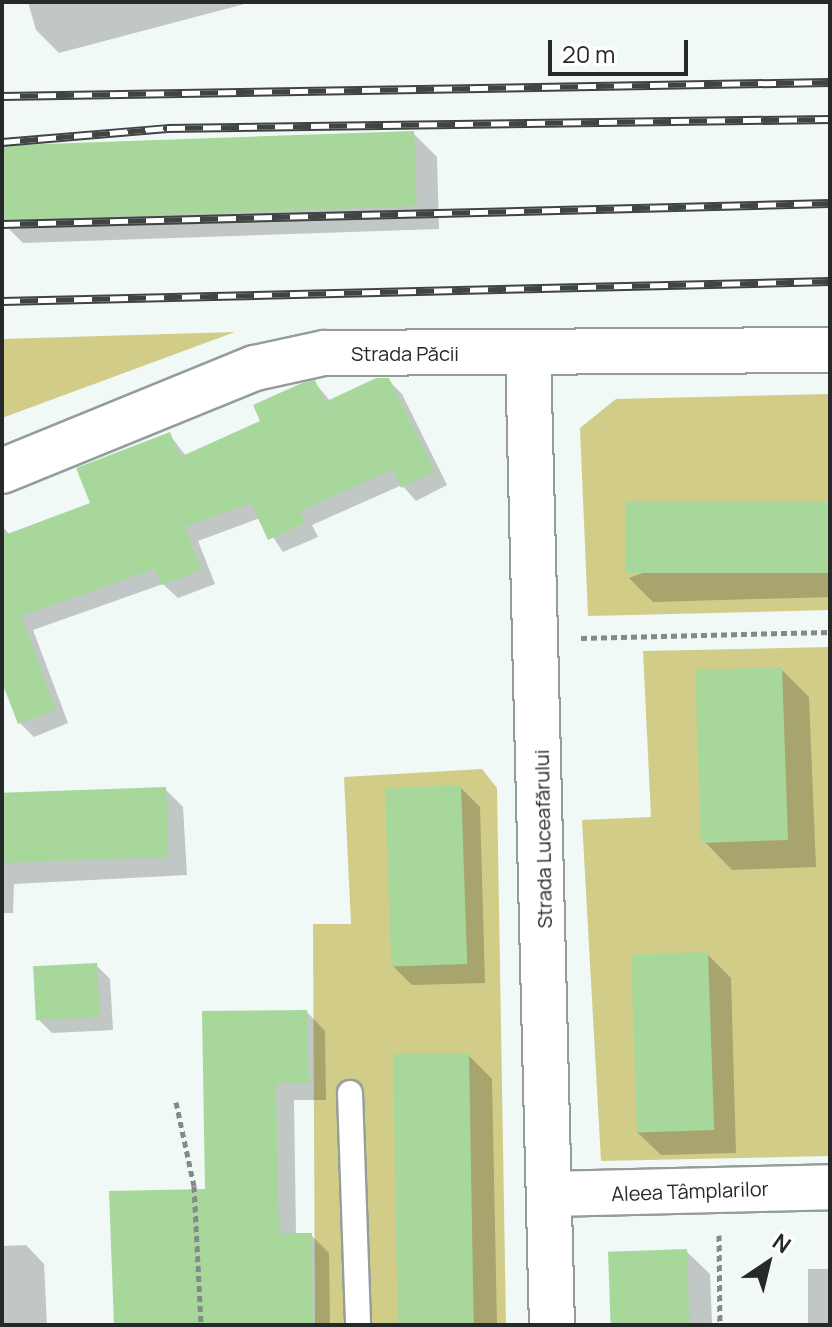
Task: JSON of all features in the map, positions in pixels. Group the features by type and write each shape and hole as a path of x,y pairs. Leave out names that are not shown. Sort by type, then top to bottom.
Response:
{"street":[{"name":"Strada Păcii","path":"2,471 255,368 324,353 830,350"},
{"name":"Strada Luceafărului","path":"528,353 552,1325"},
{"name":"Aleea Tâmplarilor","path":"551,1194 830,1187"}],"lane":[{"path":"350,1093 358,1325"}],"path":[{"path":"576,638 830,632"},
{"path":"176,1102 194,1186 201,1325"},
{"path":"717,1190 720,1325"}],"shaded area":[{"path":"235,332 2,418 2,339"},
{"path":"830,394 830,610 588,616 580,428 616,399"},
{"path":"830,647 830,1156 601,1161 582,820 651,817 643,651"},
{"path":"482,769 497,788 506,1325 315,1325 313,924 351,924 344,777"}],"building":[{"path":"414,131 417,206 5,220 2,145"},
{"path":"376,378 389,378 435,471 401,488 392,470 300,511 305,523 268,540 251,503 185,527 202,570 162,585 154,569 21,616 56,710 18,724 2,682 2,536 90,503 76,468 170,432 180,457 260,421 253,405 302,383 315,380 325,402"},
{"path":"625,502 830,502 830,573 625,573"},
{"path":"782,667 788,840 701,843 695,670"},
{"path":"461,785 467,964 391,967 385,788"},
{"path":"166,787 168,857 5,863 2,793"},
{"path":"708,952 714,1130 637,1133 631,955"},
{"path":"97,963 100,1017 36,1020 33,966"},
{"path":"307,1010 309,1083 276,1083 279,1233 312,1233 313,1325 114,1325 109,1191 205,1189 202,1011"},
{"path":"469,1053 474,1325 398,1325 393,1054"},
{"path":"687,1249 690,1325 611,1325 608,1252"}],"railway":[{"path":"2,96 830,82"},
{"path":"2,142 167,128 830,119"},
{"path":"2,224 830,203"},
{"path":"2,301 830,281"}]}
